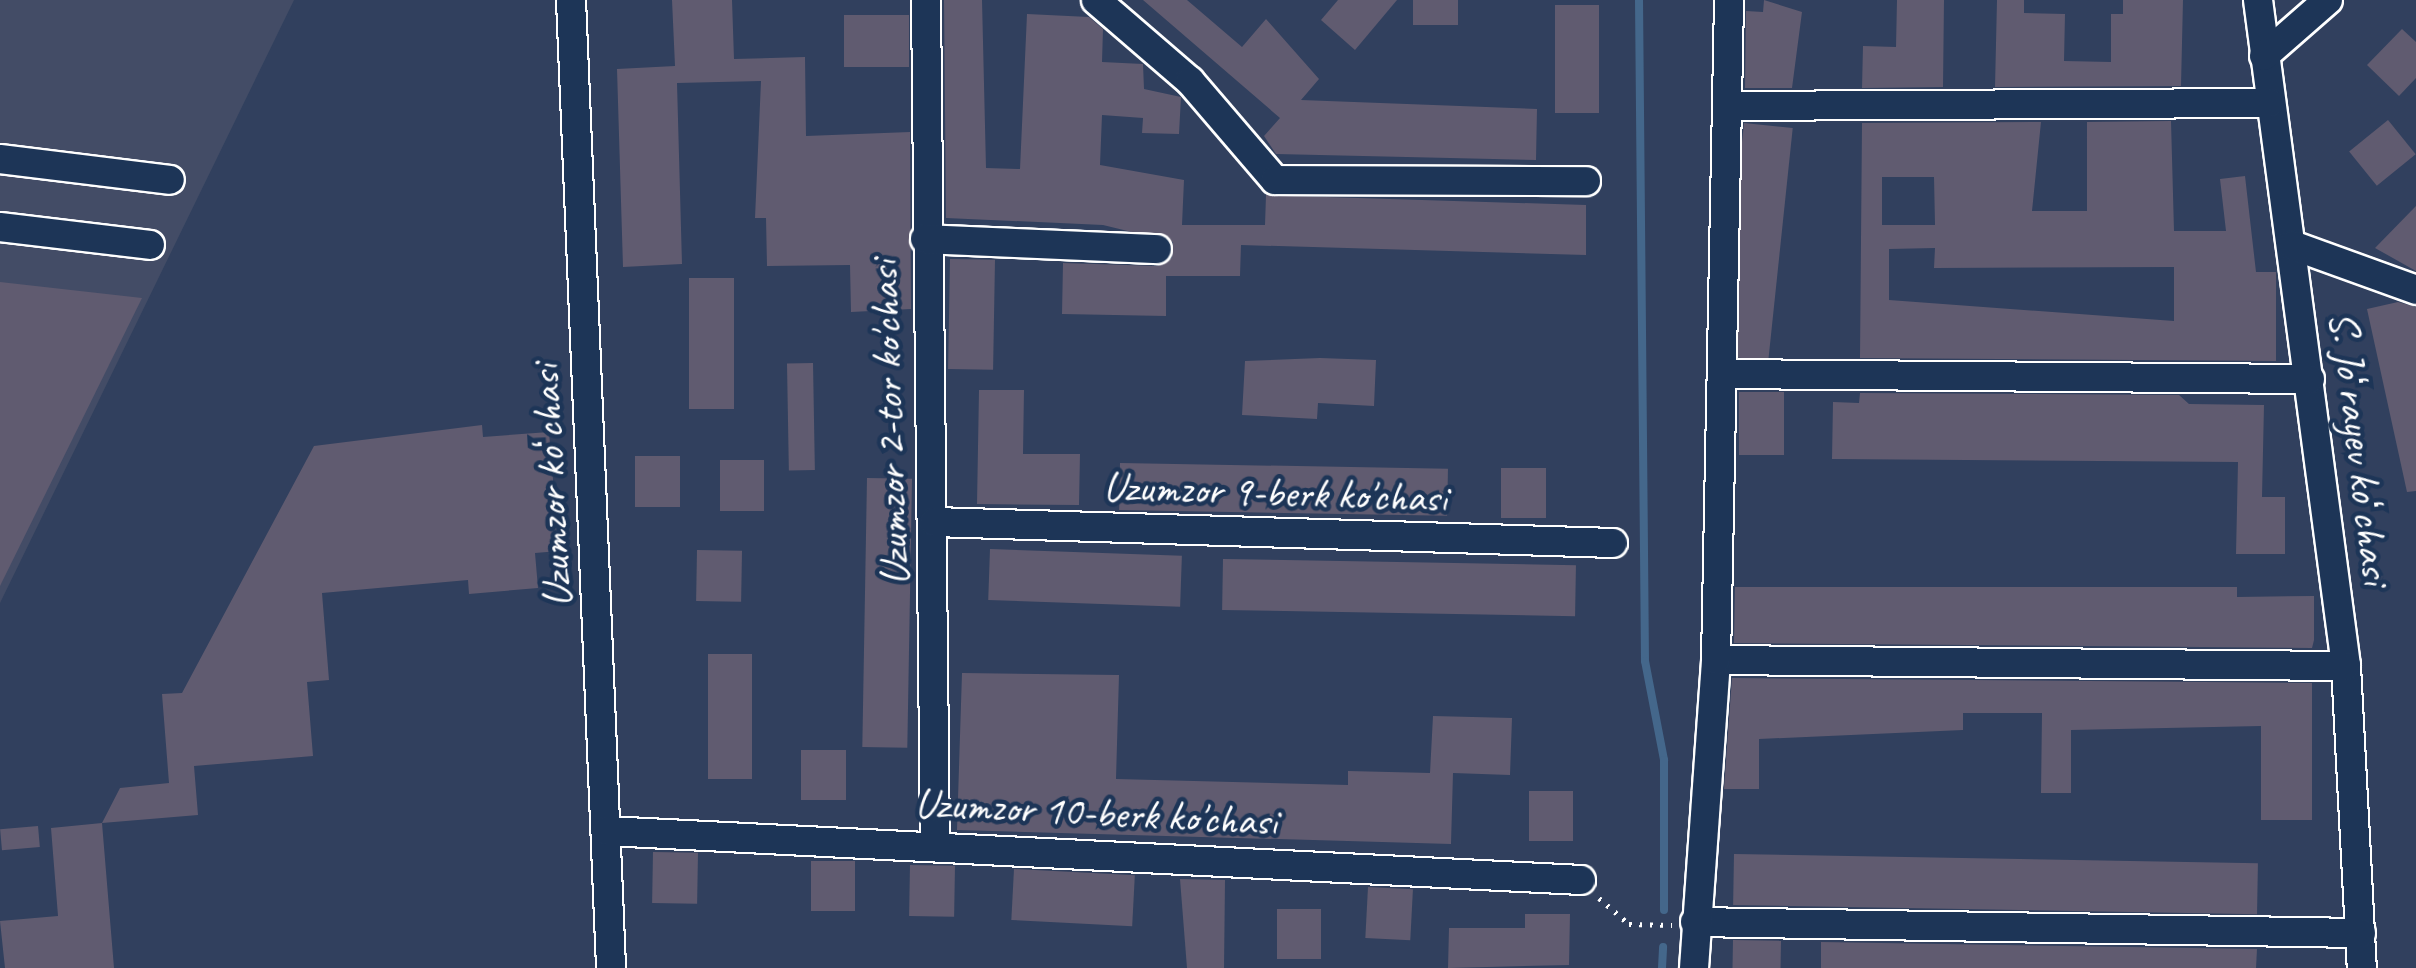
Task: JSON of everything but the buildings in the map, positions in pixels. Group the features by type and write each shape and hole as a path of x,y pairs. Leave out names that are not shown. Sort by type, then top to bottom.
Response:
{"street":[{"name":"Uzumzor koʻchasi","path":"571,0 611,968"},
{"name":"Uzumzor 2-tor ko'chasi","path":"926,0 925,239 934,522 935,844"},
{"path":"1096,0 1190,81 1275,180 1586,181"},
{"path":"1694,968 1716,660 1730,0"},
{"name":"S. Joʻrayev koʻchasi","path":"2258,0 2346,666 2362,968"},
{"path":"2264,56 2328,0"},
{"path":"1727,106 2270,103"},
{"path":"0,159 170,180"},
{"path":"0,227 150,245"},
{"path":"925,239 1157,249"},
{"path":"2292,245 2416,290"},
{"path":"1722,374 2310,378"},
{"name":"Uzumzor 9-berk ko'chasi","path":"934,522 1614,543"},
{"path":"1716,660 2346,666"},
{"name":"Uzumzor 10-berk ko'chasi","path":"608,832 935,844 1581,880"},
{"path":"1695,922 2362,933"}],"path":[{"path":"1581,880 1628,924 1663,926"}],"shaded area":[{"path":"0,0 294,0 0,603"}],"waterway":[{"path":"1639,0 1645,661 1664,760 1664,910"},
{"path":"1662,968 1663,947"}]}
